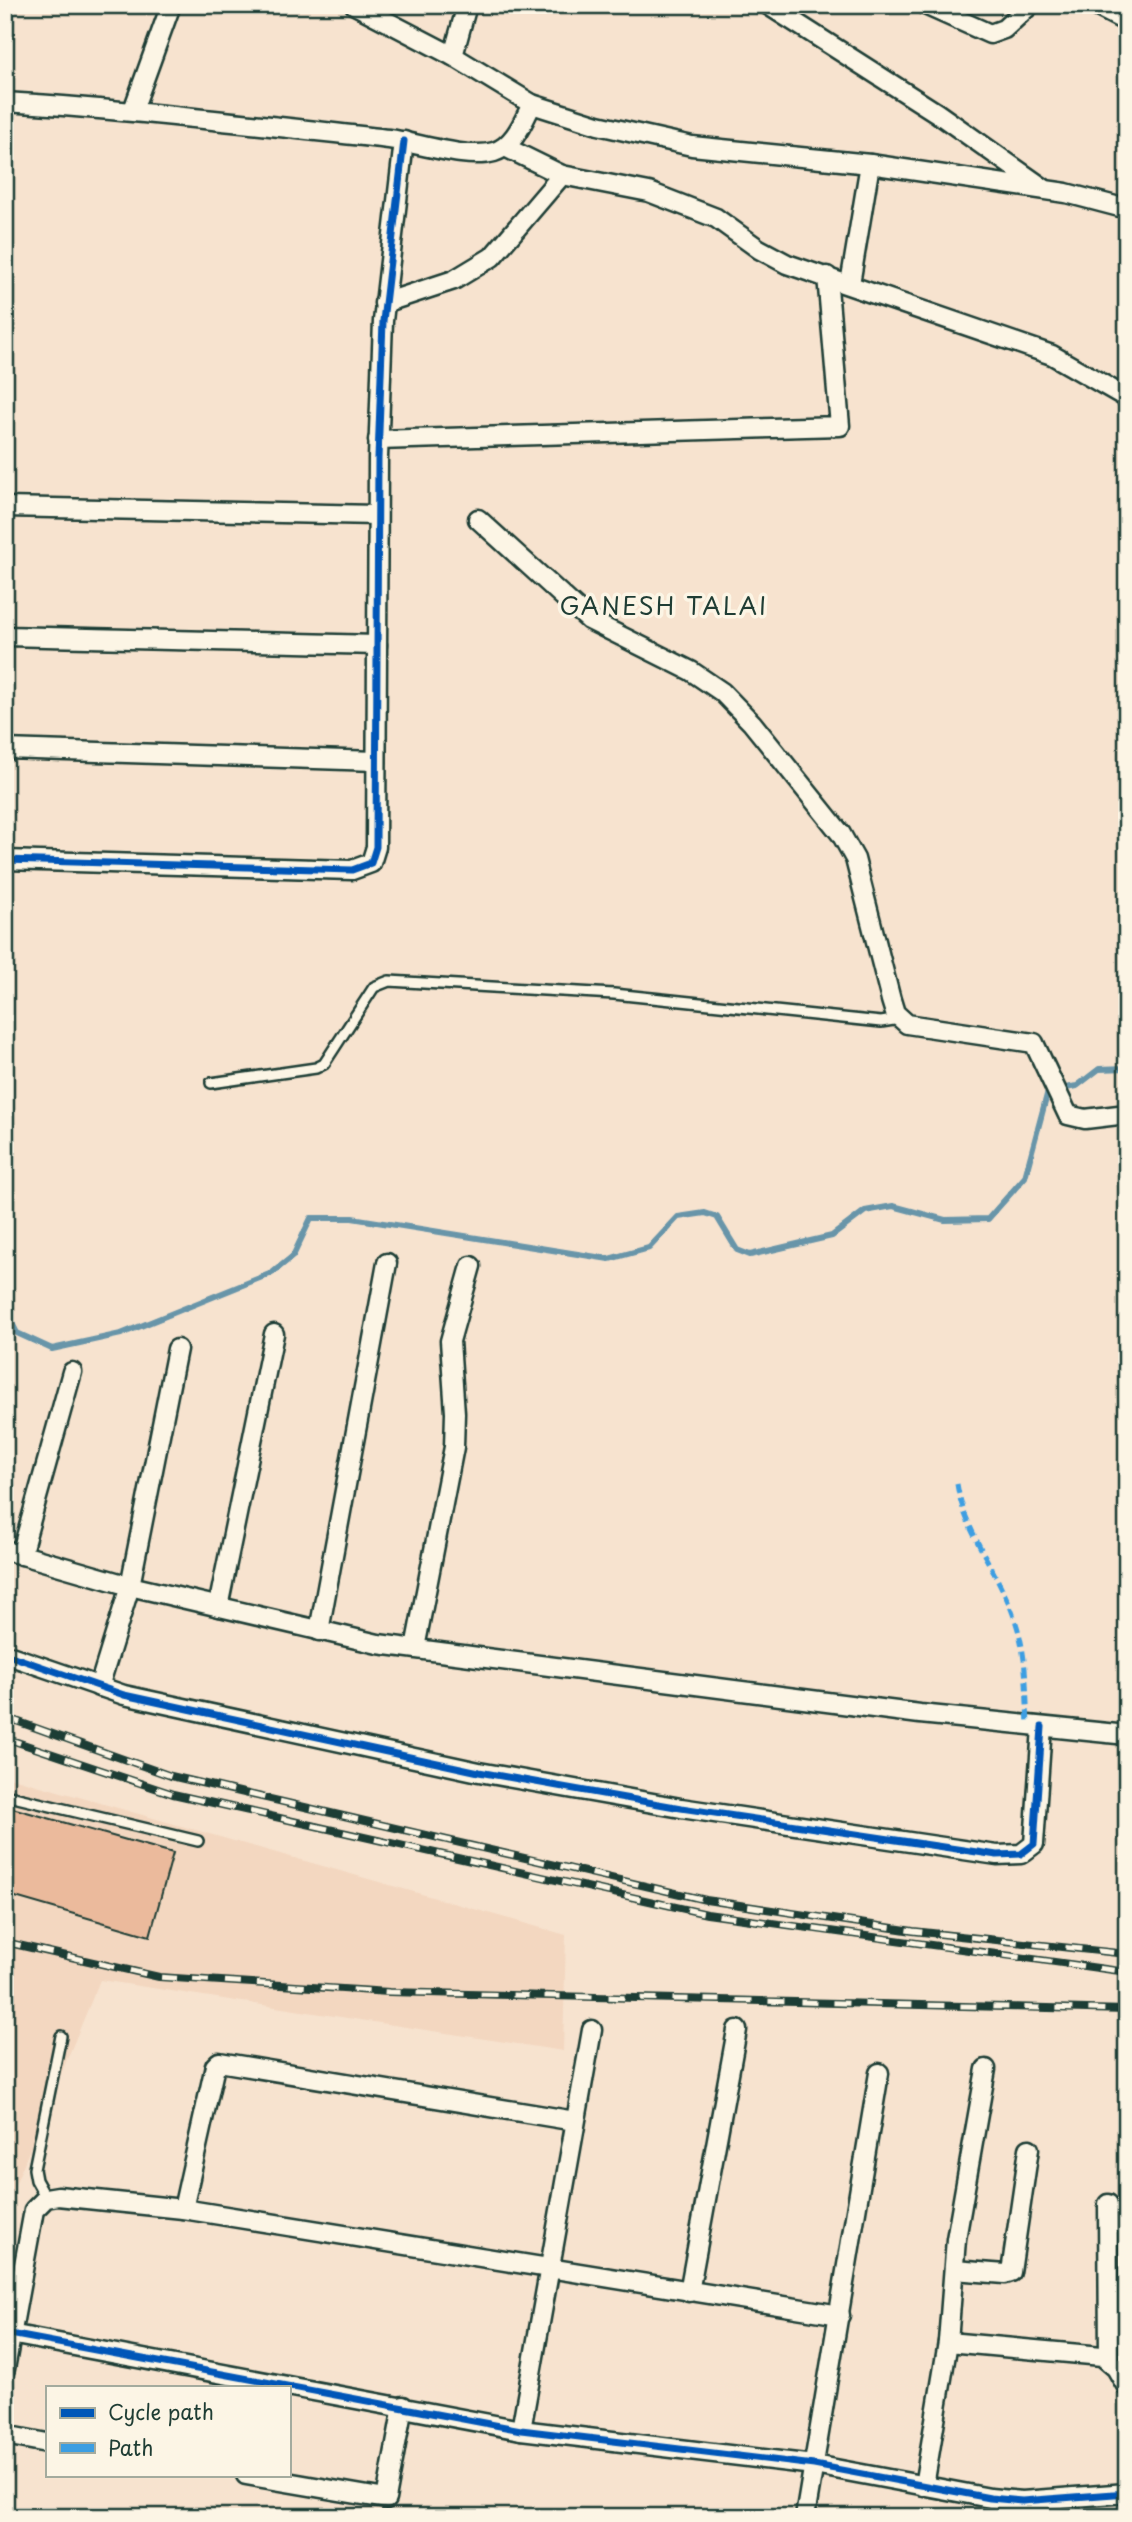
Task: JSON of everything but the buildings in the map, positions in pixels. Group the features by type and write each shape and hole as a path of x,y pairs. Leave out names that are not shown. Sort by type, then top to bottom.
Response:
{"street":[{"path":"133,110 171,5"},
{"path":"355,5 453,56 532,104 598,125 692,146 870,164 1046,190 1127,209"},
{"path":"453,56 467,5"},
{"path":"768,5 788,10 1046,190"},
{"path":"925,5 990,34 1004,29 1030,5"},
{"path":"1094,5 1127,22"},
{"path":"5,102 133,110 404,141 474,154 507,148 532,104"},
{"path":"5,860 352,870 371,863 376,847 378,440 384,303 404,141"},
{"path":"507,148 562,175 649,192 716,218 759,249 787,264 1052,355 1127,398"},
{"path":"850,284 870,164"},
{"path":"384,303 454,280 492,257 562,175"},
{"path":"378,440 840,426 827,276"},
{"path":"5,508 377,515"},
{"path":"478,519 589,620 691,671 722,692 752,723 841,834 855,859 891,1000 900,1019 907,1024 1034,1043 1068,1115 1074,1118 1127,1114"},
{"path":"5,636 377,645"},
{"path":"5,749 376,761"},
{"path":"319,1630 387,1263"},
{"path":"415,1648 454,1447 456,1413 450,1341 471,1266"},
{"path":"218,1608 274,1334"},
{"path":"99,1687 130,1586 177,1349"},
{"path":"72,1372 13,1552 218,1608 415,1648 1042,1727 1127,1734"},
{"path":"5,1654 99,1687 324,1740 478,1772 681,1808 997,1855 1021,1854 1034,1844 1042,1727"},
{"path":"521,2430 592,2030"},
{"path":"689,2292 737,2030"},
{"path":"183,2209 215,2066 219,2062 575,2121"},
{"path":"924,2486 948,2342 956,2239 986,2069"},
{"path":"805,2517 841,2315 879,2073"},
{"path":"954,2270 1006,2274 1010,2272 1014,2264 1029,2149"},
{"path":"5,2369 9,2333 34,2210 46,2198 58,2196 183,2209 841,2315"},
{"path":"1108,2204 1109,2360"},
{"path":"9,2333 521,2430 814,2466 1022,2501 1127,2493"},
{"path":"948,2342 1102,2356 1109,2360 1127,2387"},
{"path":"252,2476 386,2499 403,2406"},
{"path":"5,2435 46,2443"}],"lane":[{"path":"211,1083 316,1068 324,1064 374,987 389,981 614,994 881,1022 900,1019"},
{"path":"5,1795 198,1842"},
{"path":"46,2198 34,2169 61,2036"}],"shaded area":[{"path":"5,1776 566,1935 563,2051 100,1980 5,2209"}],"waterway":[{"path":"5,1309 17,1333 52,1349 121,1334 272,1273 293,1256 311,1218 352,1218 609,1259 649,1248 678,1217 705,1213 717,1217 737,1250 750,1255 832,1236 865,1211 893,1206 945,1220 988,1219 1025,1177 1048,1091 1077,1086 1099,1069 1127,1068"}],"railway":[{"path":"5,1717 171,1776 706,1900 913,1931 1127,1954"},
{"path":"5,1738 173,1794 707,1914 1127,1972"},
{"path":"5,1942 159,1977 389,1992 1127,2010"}],"marked path":[{"path":"957,1484 967,1520 1002,1588 1020,1635 1028,1725"}],"cycle path":[{"path":"5,860 352,870 371,863 376,847 378,458 383,321 404,141"},
{"path":"5,1654 124,1695 479,1772 681,1808 997,1855 1021,1854 1034,1844 1042,1727"},
{"path":"5,2333 287,2386"},
{"path":"290,2387 521,2430 814,2465 990,2498 1022,2501 1127,2493"}],"district":[{"name":"GANESH TALAI","path":"664,607"}]}
